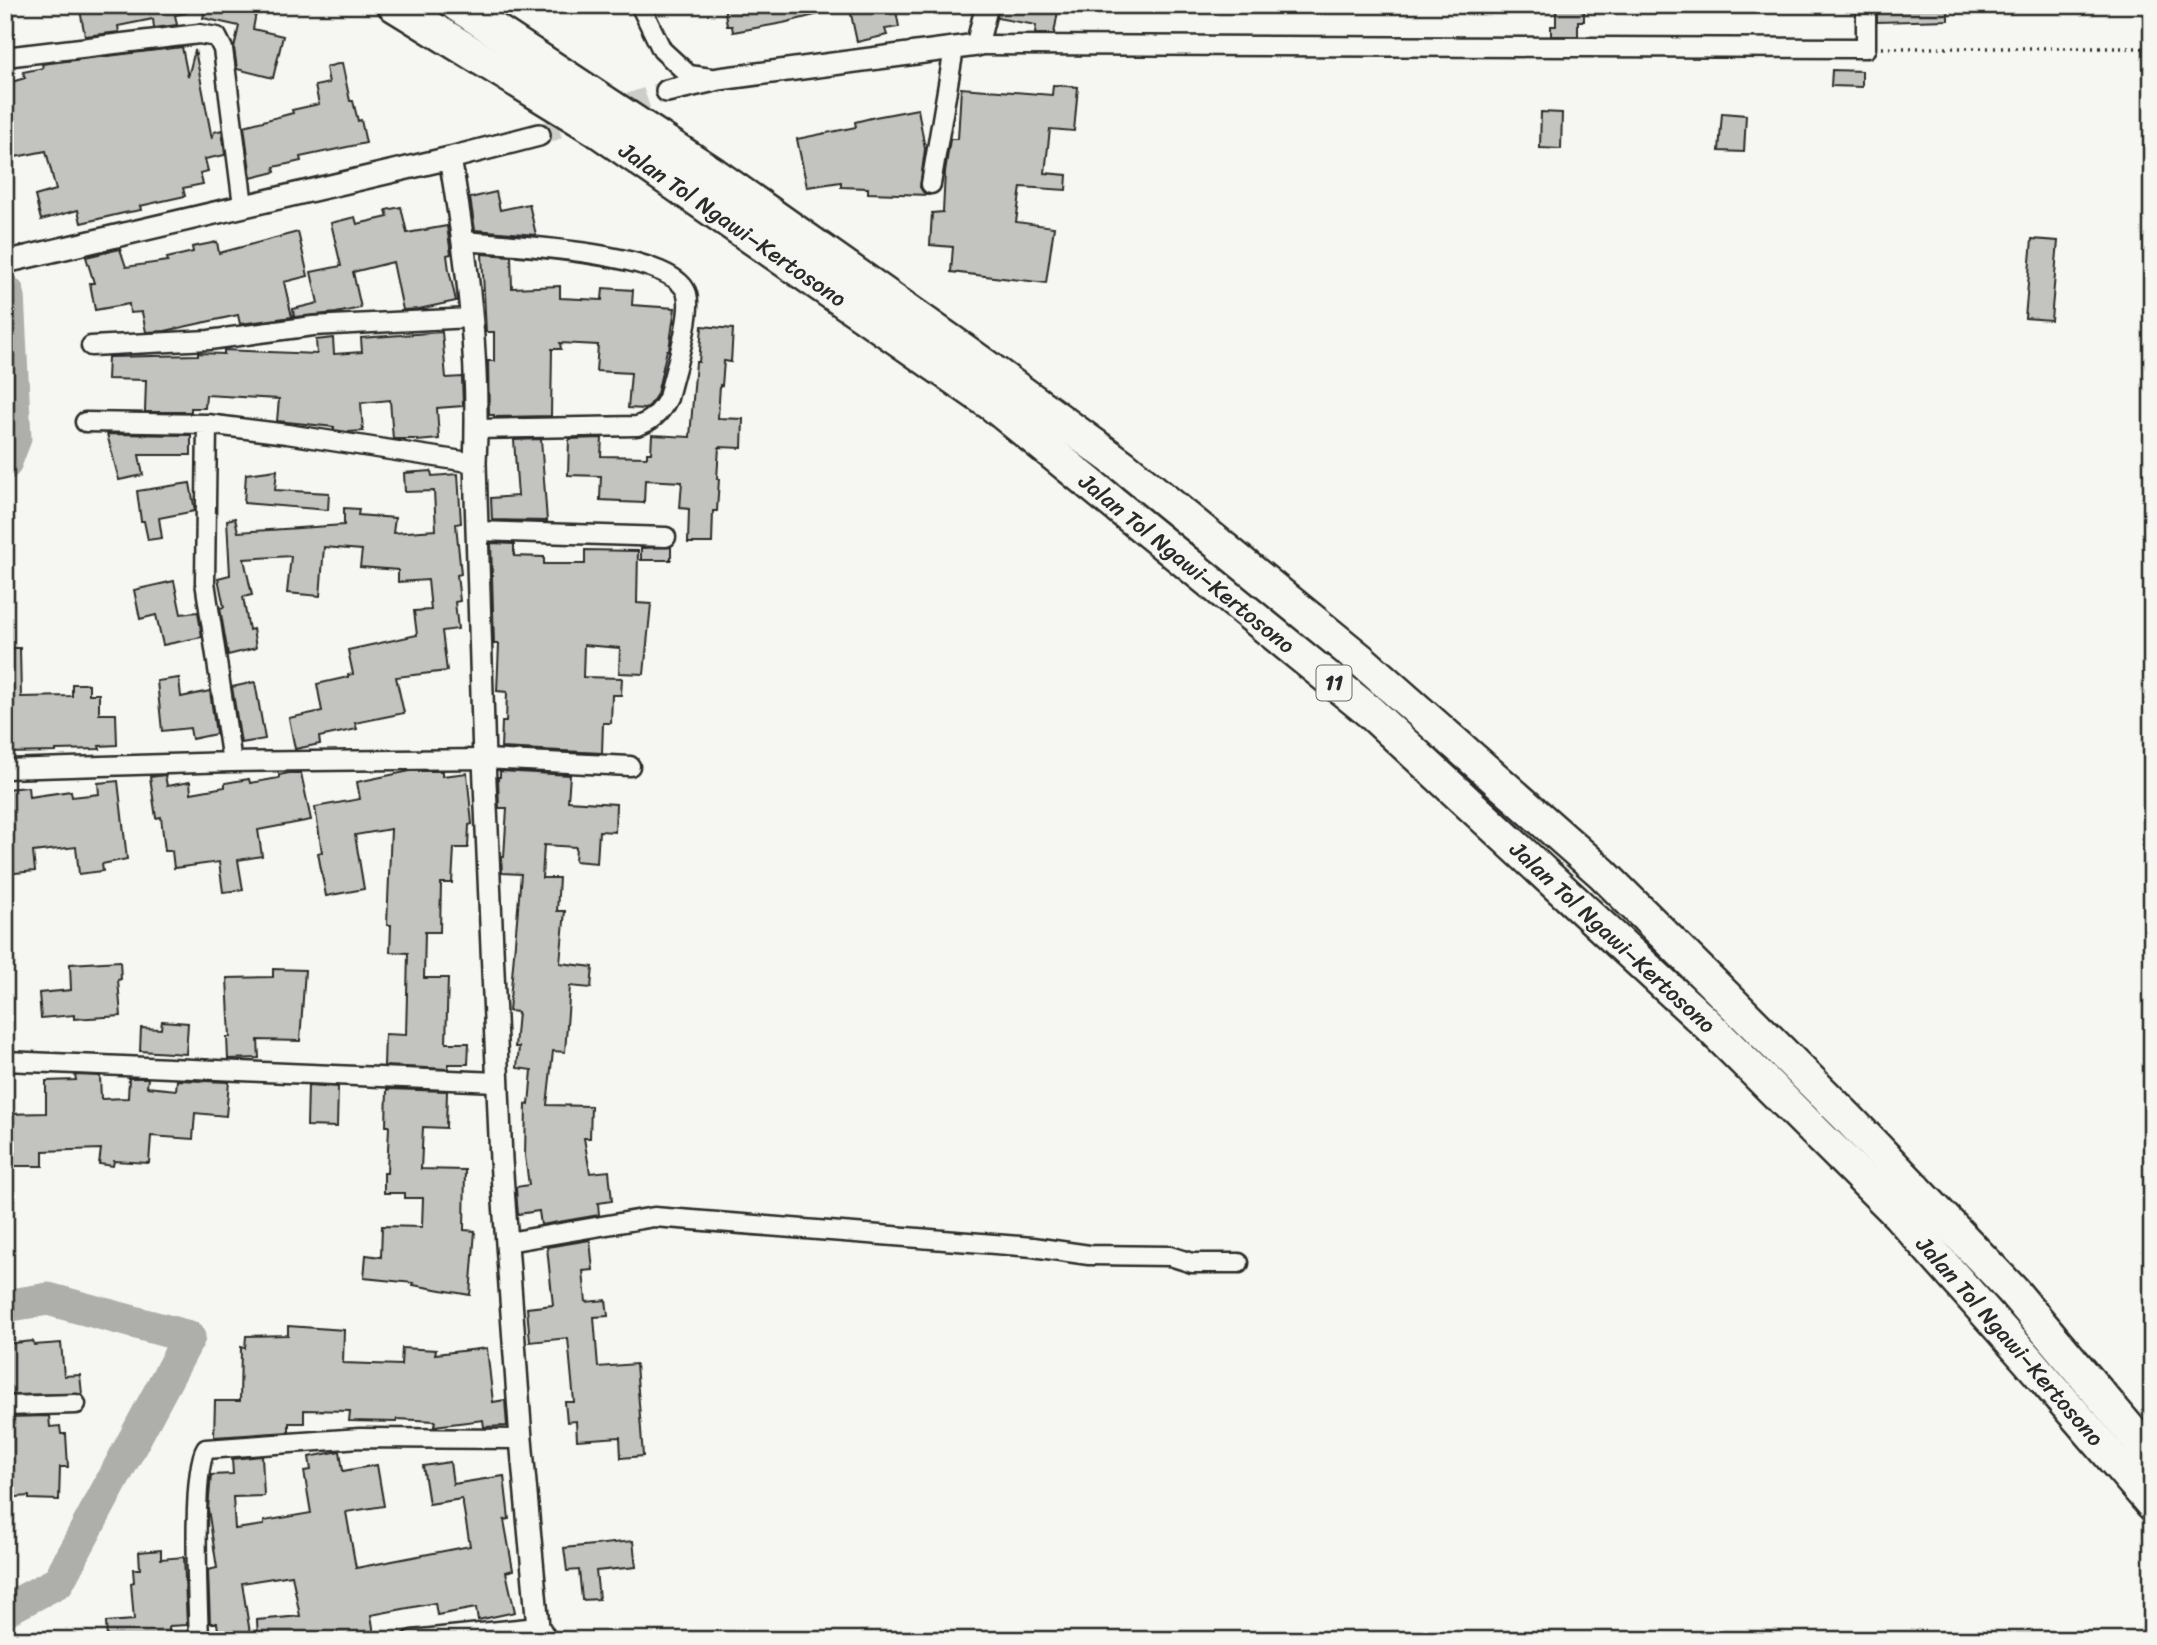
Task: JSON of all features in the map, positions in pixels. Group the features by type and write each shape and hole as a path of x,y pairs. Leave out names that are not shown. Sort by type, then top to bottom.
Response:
{"highway":[{"name":"Jalan Tol Ngawi–Kertosono","path":"394,5 597,130 993,405 1370,712 1707,1024 1899,1215 2152,1504"},
{"name":"Jalan Tol Ngawi–Kertosono","path":"457,5 714,174 965,351 1123,466 1362,660 1602,873 1837,1107 2012,1290 2152,1456"}],"street":[{"path":"640,5 662,50 689,75 719,79"},
{"path":"977,45 987,5"},
{"path":"667,91 719,79 977,45 1866,48 1866,5"},
{"path":"5,57 199,34 217,37 223,49 243,205"},
{"path":"931,184 954,49"},
{"path":"14,260 538,135"},
{"path":"412,1640 542,1633 521,1438 497,1082 477,531 477,429 471,318 464,242 450,158"},
{"path":"464,242 603,254 654,268 682,283 687,293 689,310 668,398 663,408 647,423 637,426 477,429"},
{"path":"91,346 209,340 313,327 471,318"},
{"path":"85,422 207,424 287,433 475,463"},
{"path":"207,424 205,582 232,762"},
{"path":"477,531 666,537"},
{"path":"5,769 232,762 485,760 630,766"},
{"path":"5,1061 497,1082"},
{"path":"508,1242 654,1217 1033,1247 1089,1255 1170,1256 1192,1263 1239,1263"},
{"path":"5,1406 76,1404"},
{"path":"199,1640 197,1537 201,1461 206,1449 360,1438 521,1438"}],"path":[{"path":"1866,48 2152,48"}],"building":[{"path":"79,5 185,5 186,13 175,15 177,25 154,28 153,19 118,26 119,32 85,36"},
{"path":"206,5 235,5 235,8 256,13 253,29 283,36 273,78 237,69 234,48 239,26 203,18"},
{"path":"724,5 830,5 831,11 733,32 732,26 727,26"},
{"path":"849,5 895,5 899,27 885,29 887,35 857,42"},
{"path":"1000,5 1059,5 1054,34 1035,34 1036,25 997,18"},
{"path":"1556,5 1584,5 1584,21 1578,21 1578,36 1551,36 1551,26 1556,26"},
{"path":"1877,5 1948,5 1948,20 1877,22"},
{"path":"182,47 188,77 195,50 212,139 214,132 222,130 225,155 205,159 208,171 200,173 203,184 183,188 185,196 140,206 141,210 81,223 78,210 41,220 35,196 56,190 46,151 5,159 5,84 25,78 23,72 43,68 42,64"},
{"path":"342,63 350,101 353,101 358,121 361,120 366,143 300,157 301,161 274,167 275,172 251,178 244,126 319,104 315,86 329,83 326,67"},
{"path":"1832,70 1862,71 1862,87 1831,86"},
{"path":"1053,85 1078,87 1074,131 1050,129 1045,173 1067,175 1066,190 1021,187 1016,222 1054,227 1046,283 951,272 953,247 930,245 932,213 943,212 950,139 958,139 961,88 1052,95"},
{"path":"918,109 925,149 920,187 930,195 868,193 868,188 841,187 841,182 807,187 797,139 856,127 855,122 875,117"},
{"path":"1541,112 1562,113 1561,149 1540,148"},
{"path":"1722,113 1746,115 1744,152 1719,151"},
{"path":"496,192 500,210 529,204 536,235 475,230 470,198"},
{"path":"401,207 407,233 447,226 451,254 447,255 456,301 403,310 393,262 353,272 361,308 294,317 293,309 318,303 311,272 341,266 331,223 355,217 357,224 388,217 386,210"},
{"path":"298,232 308,276 284,282 292,317 240,324 238,315 165,331 146,332 142,312 130,313 129,304 95,310 90,283 94,283 86,257 120,249 126,267 168,261 167,258 193,252 192,247 217,242 219,253"},
{"path":"2032,239 2058,241 2051,320 2025,318"},
{"path":"482,254 511,256 512,288 560,286 560,298 602,300 603,288 633,290 632,305 675,308 669,350 657,394 650,405 645,409 628,408 631,373 596,371 598,345 560,343 561,349 552,349 551,416 489,415 488,361 494,361 494,332 486,332"},
{"path":"702,326 733,329 731,362 724,361 718,418 743,419 742,448 719,447 717,511 713,511 712,543 688,543 689,509 680,508 682,482 645,480 644,503 600,500 601,476 568,475 569,439 602,438 601,456 647,457 647,453 651,453 652,435 690,437"},
{"path":"442,332 446,378 462,377 463,406 437,408 439,439 393,439 390,400 361,403 363,431 348,432 334,430 334,427 277,421 279,399 206,395 205,408 191,408 191,412 145,412 146,380 107,379 108,357 224,354 224,350 317,354 316,340 333,338 334,354 362,352 361,338"},
{"path":"107,434 191,435 191,455 139,455 143,475 119,480"},
{"path":"541,439 547,521 492,520 491,498 518,496 514,440"},
{"path":"277,470 275,490 329,493 328,510 244,503 246,474"},
{"path":"431,471 432,476 458,474 461,523 456,524 461,574 457,575 460,601 455,602 458,629 442,631 447,671 396,677 404,713 355,723 357,729 319,737 320,744 295,749 289,718 322,711 317,684 353,674 348,650 417,635 414,611 431,610 428,580 398,582 398,570 360,567 362,550 324,547 320,596 287,593 291,556 244,559 252,595 243,597 249,630 253,629 256,648 228,655 220,608 224,607 218,578 230,575 227,520 235,518 238,532 344,525 344,508 359,509 358,515 395,518 393,533 436,530 434,491 405,492 404,473"},
{"path":"190,483 195,511 159,518 162,538 148,540 144,521 141,521 137,491"},
{"path":"491,543 514,544 514,556 544,557 544,564 585,564 585,550 638,551 637,603 651,604 644,674 619,673 620,648 584,645 583,677 622,678 621,695 612,695 611,723 603,723 602,753 501,748 502,722 506,722 507,692 497,691 499,644 494,644"},
{"path":"671,547 671,560 641,560 641,548"},
{"path":"174,581 181,614 198,612 202,637 163,645 156,615 140,619 134,590"},
{"path":"5,648 20,648 21,697 72,696 72,684 89,684 89,694 99,694 99,714 116,714 117,745 99,746 100,749 5,753"},
{"path":"179,678 181,697 210,691 216,734 192,739 190,728 162,731 157,681"},
{"path":"255,682 265,739 241,743 232,687"},
{"path":"410,771 442,771 442,776 467,773 472,824 469,825 468,848 454,848 452,883 441,883 440,932 425,932 424,978 448,978 446,1043 469,1043 468,1064 448,1064 448,1069 384,1066 385,1034 406,1035 408,953 390,952 391,925 387,925 391,829 355,835 364,889 326,896 318,853 322,852 315,807 360,799 357,782"},
{"path":"500,771 570,775 568,801 616,804 615,832 599,831 597,863 575,861 576,847 544,845 542,878 559,878 557,911 565,911 560,963 593,967 591,988 570,986 565,1052 553,1051 547,1105 591,1106 590,1138 584,1138 590,1173 609,1171 612,1201 598,1203 599,1215 541,1225 539,1211 518,1214 517,1203 516,1187 529,1185 525,1156 526,1104 529,1105 532,1070 517,1068 519,1047 515,1047 518,1012 509,1011 521,874 502,873 501,856 504,857 507,808 499,808"},
{"path":"301,773 311,820 258,830 262,856 238,860 243,890 223,892 219,862 174,868 172,851 165,851 161,817 156,818 150,777 165,775 167,786 190,782 191,793 225,787 225,783 249,779 250,783 279,778 279,775"},
{"path":"118,781 127,859 102,864 103,871 79,874 76,847 33,852 35,871 5,874 5,789 28,787 29,797 71,791 72,797 99,794 98,783"},
{"path":"120,961 121,979 118,980 121,1016 74,1019 74,1015 41,1018 39,993 71,990 70,964"},
{"path":"273,969 305,970 300,1041 258,1040 259,1058 228,1059 227,1037 230,1037 227,978 273,977"},
{"path":"162,1021 188,1023 186,1054 140,1051 141,1028 161,1029"},
{"path":"75,1075 100,1076 101,1099 128,1098 129,1078 148,1078 147,1087 176,1090 177,1080 229,1082 226,1116 195,1113 193,1139 151,1136 149,1163 114,1161 113,1166 99,1164 101,1149 43,1151 43,1166 5,1166 5,1114 46,1113 46,1081 76,1080"},
{"path":"308,1085 338,1087 337,1127 307,1126"},
{"path":"387,1089 447,1091 446,1128 423,1127 421,1169 465,1170 464,1230 475,1231 470,1295 413,1285 414,1283 364,1278 366,1255 381,1257 382,1226 422,1227 423,1198 405,1198 405,1193 384,1193 389,1126 386,1126"},
{"path":"590,1240 593,1270 583,1271 586,1302 606,1300 608,1316 594,1317 598,1367 636,1364 643,1456 621,1458 620,1437 577,1440 576,1421 567,1422 565,1402 574,1402 568,1338 530,1342 527,1308 553,1305 547,1247"},
{"path":"288,1326 344,1330 343,1363 401,1365 402,1348 436,1350 435,1354 487,1348 493,1402 505,1400 507,1426 484,1427 483,1420 434,1426 435,1421 349,1421 350,1411 304,1410 304,1423 289,1423 289,1432 214,1437 215,1401 240,1401 241,1347 245,1348 246,1336 288,1335"},
{"path":"33,1341 34,1345 61,1343 64,1376 80,1375 82,1394 5,1395 5,1344"},
{"path":"49,1416 50,1427 60,1426 61,1434 66,1434 68,1467 60,1467 59,1500 29,1499 29,1496 5,1498 5,1417"},
{"path":"340,1451 343,1471 377,1465 384,1506 346,1512 356,1568 470,1546 462,1499 429,1504 423,1466 450,1462 453,1484 504,1476 509,1519 504,1520 513,1570 506,1572 515,1612 478,1620 476,1608 437,1615 435,1603 371,1615 374,1634 344,1640 258,1640 257,1620 300,1616 292,1575 242,1583 250,1633 219,1637 217,1623 210,1623 208,1570 217,1568 208,1509 211,1475 233,1474 232,1459 262,1456 264,1496 233,1497 235,1529 264,1525 264,1521 311,1513 304,1471 311,1470 309,1457"},
{"path":"633,1541 636,1567 596,1571 599,1599 582,1600 579,1570 567,1571 564,1548"},
{"path":"161,1550 161,1559 184,1557 187,1625 169,1626 169,1640 107,1640 106,1622 134,1620 131,1583 134,1582 133,1569 140,1569 139,1552"}],"waterway":[{"path":"5,290 8,293 15,438 5,464"},
{"path":"5,1306 48,1299 189,1337 58,1582 5,1610"}],"tunnel":[{"path":"539,135 667,91"}]}
